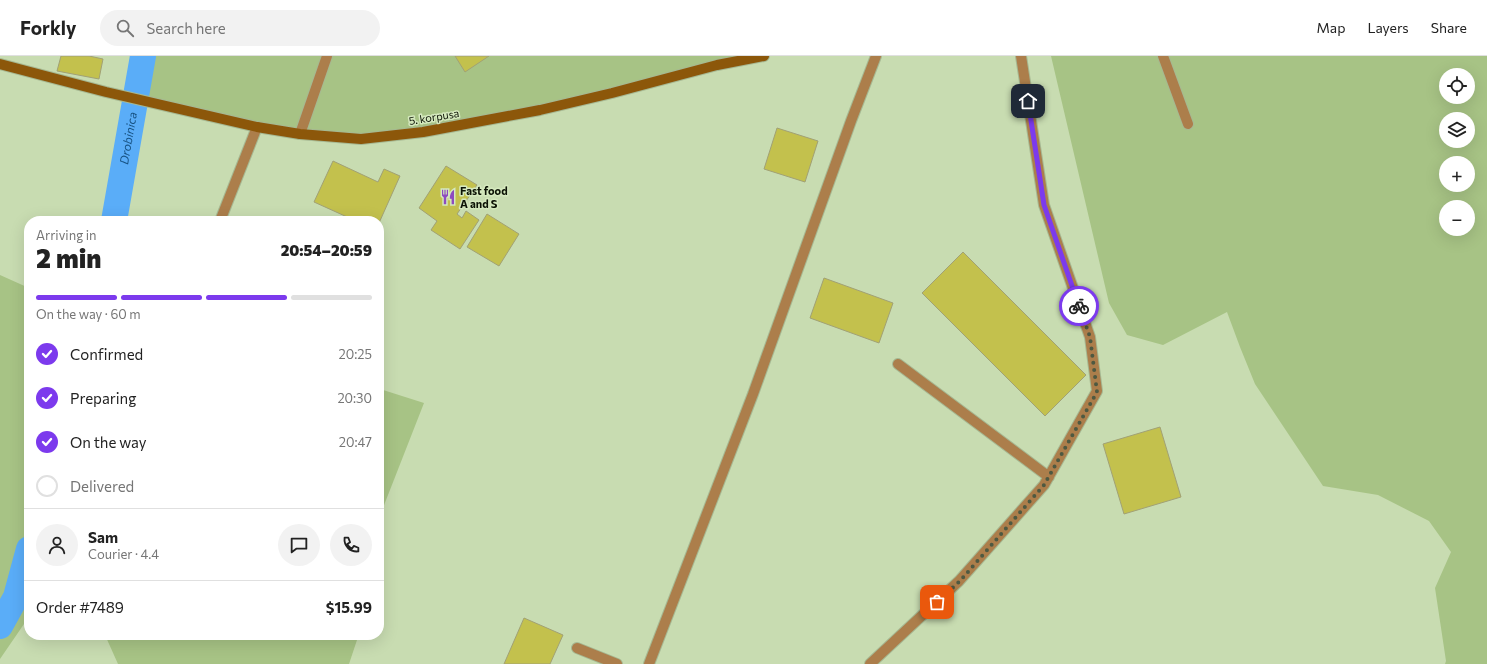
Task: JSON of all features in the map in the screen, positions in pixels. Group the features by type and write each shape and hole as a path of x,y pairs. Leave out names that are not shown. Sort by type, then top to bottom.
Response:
{"street":[{"path":"300,134 327,56"},
{"name":"5. korpusa","path":"0,64 106,92 257,127 300,134 361,139 423,132 547,108 717,66 764,56"},
{"path":"649,664 756,387 851,121 876,56"},
{"path":"870,664 960,581 1044,485 1097,392 1090,337 1044,205 1021,56"},
{"path":"1162,56 1188,124"},
{"path":"222,216 257,127"},
{"path":"898,364 1048,477"},
{"path":"577,648 617,664"}],"green space":[{"path":"143,56 764,56 612,93 361,139 300,134 149,102 135,109"},
{"path":"1051,56 1487,56 1487,664 1445,664 1446,661 1435,588 1451,552 1429,521 1378,495 1323,486 1255,384 1227,312 1163,345 1127,335 1109,303"},
{"path":"0,275 24,286 24,624 0,659"},
{"path":"384,390 424,403 384,505"},
{"path":"107,640 357,640 349,664 118,664"}],"building":[{"path":"61,56 89,56 103,59 99,79 57,71"},
{"path":"455,56 489,56 465,72"},
{"path":"777,128 818,141 805,182 764,169"},
{"path":"333,161 378,182 384,169 400,176 382,216 345,216 314,202"},
{"name":"Fast food A and S","path":"446,166 477,185 457,214 462,218 466,211 479,220 460,249 431,230 437,221 419,208"},
{"path":"487,214 519,234 499,266 467,247"},
{"path":"963,252 1086,375 1045,416 922,293"},
{"path":"824,278 893,303 879,343 810,318"},
{"path":"1160,427 1181,497 1124,514 1103,444"},
{"path":"524,618 563,635 550,664 504,664"}],"waterway":[{"name":"Drobinica","path":"115,216 143,56"},
{"name":"Drobinica","path":"0,626 16,597 24,567"}],"way so far":[{"path":"937,602 960,581 1044,485 1097,392 1090,337 1079,306"}],"place":[{"name":"Fast food A and S","path":"448,197"}],"route":[{"path":"1028,101 1044,205 1079,306"}]}
